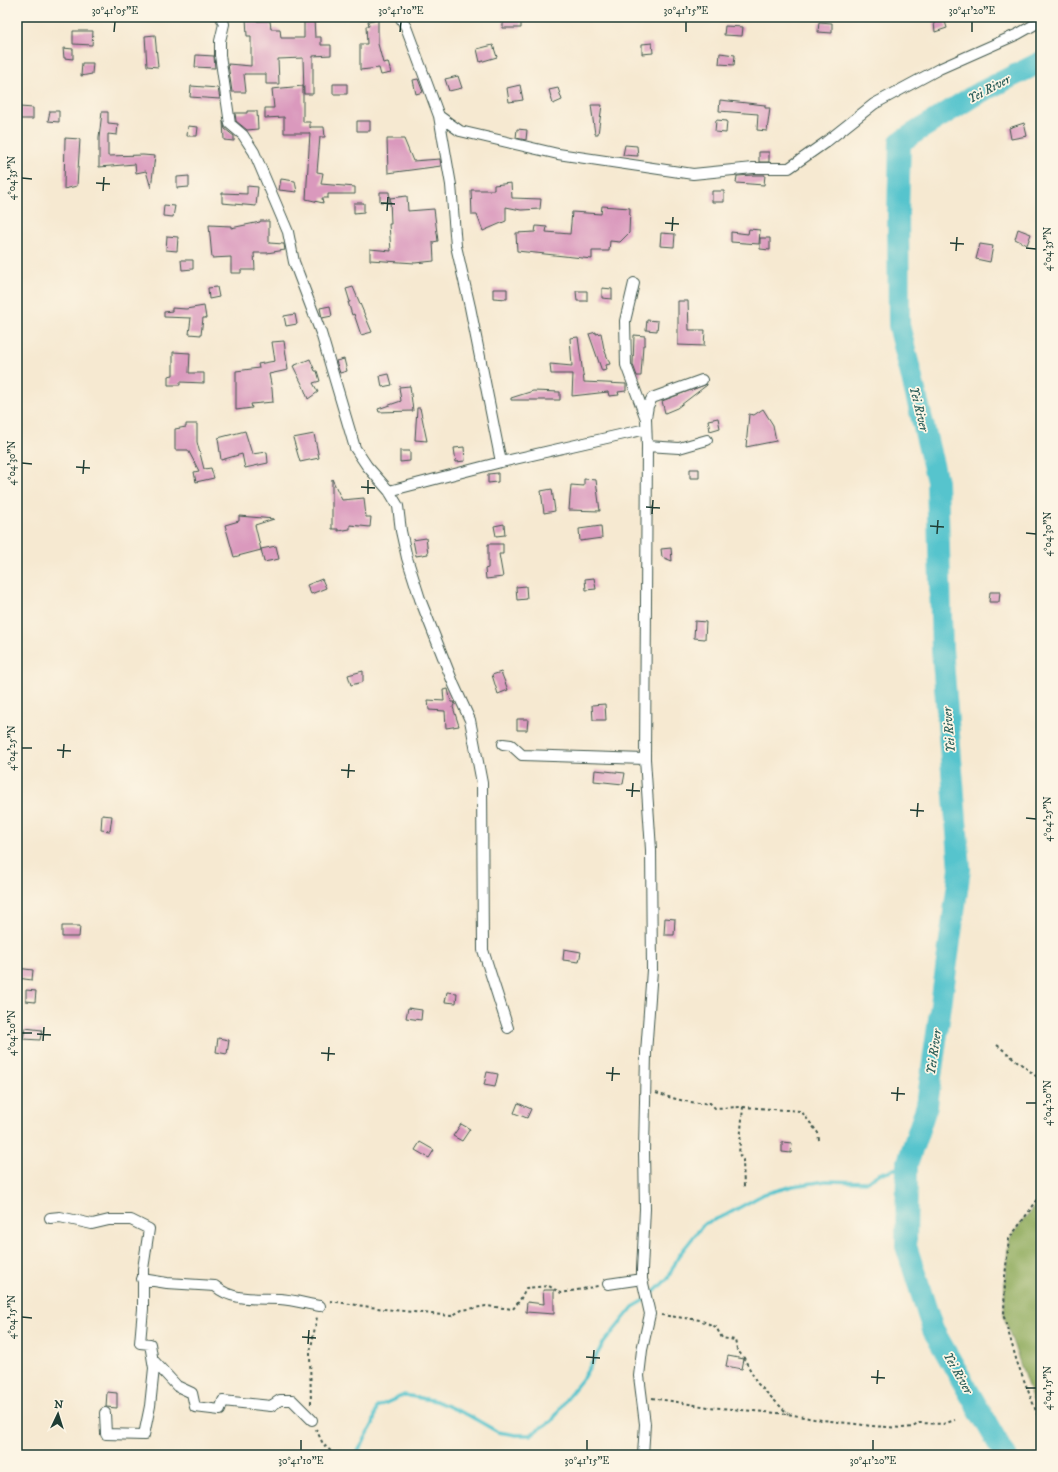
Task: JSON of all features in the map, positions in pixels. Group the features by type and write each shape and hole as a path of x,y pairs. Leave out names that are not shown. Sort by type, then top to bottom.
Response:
{"street":[{"path":"220,17 224,24 220,41 220,55 230,124 243,135 254,152 288,232 294,262 322,333 355,448 367,466 389,491 398,506 402,538 420,599 454,685 470,720 482,783 483,950 508,1028"},
{"path":"400,17 406,27 440,116 451,184 456,246 470,307 501,462"},
{"path":"440,116 460,131 558,154 693,174 753,168 789,168 826,142 874,104 939,69 1018,34 1041,21"},
{"path":"634,283 625,321 626,365 646,424"},
{"path":"643,1455 645,1424 639,1376 642,1350 650,1314 642,1279 645,1209 644,1151 646,1053 652,970 651,850 645,758 646,424 648,406 652,398 702,380"},
{"path":"389,491 646,424"},
{"path":"647,446 679,448 707,440"},
{"path":"503,744 511,745 522,755 645,758"},
{"path":"50,1218 60,1217 92,1224 109,1220 131,1220 149,1229 142,1279 143,1309 140,1343 150,1344 154,1368 151,1398 144,1435 106,1434 105,1413"},
{"path":"142,1279 167,1283 215,1286 221,1292 239,1298 282,1299 320,1306"},
{"path":"608,1284 642,1279"},
{"path":"153,1360 177,1386 192,1393 195,1407 220,1410 223,1401 271,1406 280,1400 292,1400 312,1420"}],"path":[{"path":"998,1045 1041,1080"},
{"path":"645,1090 678,1100 710,1103 715,1108 743,1107 801,1111 818,1133 819,1140"},
{"path":"743,1107 739,1154 743,1160 744,1187"},
{"path":"1041,1195 1009,1239 1005,1277 1004,1317 1017,1362 1041,1424"},
{"path":"335,1455 323,1444 311,1416 310,1353 320,1306 324,1302 329,1301 384,1309 451,1316 462,1310 486,1306 513,1309 520,1300 526,1288 549,1286 561,1293 608,1284"},
{"path":"650,1314 700,1320 716,1327 722,1338 735,1340 737,1350 744,1358 757,1383 788,1414"},
{"path":"641,1396 708,1407 788,1414 843,1423 902,1428 913,1427 919,1422 943,1424 955,1420"}],"green space":[{"path":"1041,1197 1041,1424 1004,1317 1005,1277 1009,1239"}],"building":[{"path":"503,17 521,17 521,28 503,28"},
{"path":"246,18 256,18 257,21 270,21 271,29 280,29 281,38 304,38 304,19 314,19 315,37 321,37 321,45 331,45 331,55 313,56 313,94 304,94 303,58 278,59 279,84 266,84 266,74 244,74 246,92 232,92 228,64 251,66 251,36 247,36"},
{"path":"944,18 947,28 935,32 934,22"},
{"path":"378,19 378,44 383,63 388,62 391,73 381,75 379,68 360,70 360,44 367,44 366,26 369,26 368,21"},
{"path":"819,22 832,23 832,33 818,32"},
{"path":"725,26 743,27 742,36 724,35"},
{"path":"73,31 93,31 92,45 73,44"},
{"path":"155,35 158,67 147,66 145,36"},
{"path":"652,43 653,53 642,54 642,44"},
{"path":"493,45 497,57 480,62 477,49"},
{"path":"63,48 73,49 73,59 64,58"},
{"path":"720,53 735,55 734,65 719,64"},
{"path":"196,55 214,56 215,68 195,67"},
{"path":"82,63 93,63 92,74 81,76"},
{"path":"458,76 462,88 449,91 445,79"},
{"path":"418,79 423,92 416,94 413,80"},
{"path":"333,84 347,84 347,94 333,94"},
{"path":"520,85 523,100 509,102 507,88"},
{"path":"191,86 218,88 220,99 190,97"},
{"path":"303,86 303,122 310,122 310,128 324,127 325,137 320,137 317,172 323,173 321,184 355,187 355,194 328,194 328,198 322,198 323,203 306,199 310,133 284,133 284,117 265,118 265,108 274,108 272,89"},
{"path":"558,88 562,100 553,104 549,90"},
{"path":"720,100 765,105 765,108 770,108 767,131 757,130 758,114 719,111"},
{"path":"591,105 602,105 598,134 595,134"},
{"path":"20,107 33,108 33,119 20,119"},
{"path":"50,111 59,111 59,122 48,121"},
{"path":"247,111 257,111 258,129 247,130 236,121 235,113 247,113"},
{"path":"102,112 108,112 108,123 118,124 117,135 108,134 108,156 155,156 151,188 146,171 136,173 135,164 99,167 99,138"},
{"path":"716,120 727,121 726,133 715,132"},
{"path":"223,121 225,129 234,136 234,141 224,140"},
{"path":"357,121 370,121 370,131 357,131"},
{"path":"1024,123 1027,136 1011,139 1009,128"},
{"path":"188,126 198,127 197,136 187,136"},
{"path":"517,129 527,130 526,140 516,138"},
{"path":"65,138 80,139 77,186 64,189"},
{"path":"387,139 404,139 413,161 440,159 441,166 388,173"},
{"path":"625,145 637,146 638,156 623,155"},
{"path":"759,152 769,152 769,162 759,162"},
{"path":"765,175 764,185 736,183 737,176"},
{"path":"189,176 189,187 177,188 177,177"},
{"path":"281,179 295,181 297,192 279,190"},
{"path":"511,183 512,198 541,199 540,209 521,210 506,207 506,221 483,231 477,215 472,215 471,190 494,190 494,185"},
{"path":"247,186 258,187 256,206 222,203 222,193 247,194"},
{"path":"712,191 724,191 724,202 712,202"},
{"path":"380,192 389,192 390,202 380,202"},
{"path":"407,196 408,211 434,209 438,241 433,242 434,261 415,263 370,260 370,249 391,251 389,224 391,224 390,198"},
{"path":"354,203 364,203 364,212 354,213"},
{"path":"164,205 175,206 173,217 163,216"},
{"path":"602,206 630,208 629,233 620,242 610,241 609,251 592,251 592,259 517,251 516,233 535,232 536,226 547,227 546,232 570,234 572,212 601,214"},
{"path":"260,221 269,221 269,243 284,244 285,250 267,253 254,253 255,270 241,270 241,273 231,273 231,257 212,258 209,225 231,226 231,228"},
{"path":"749,229 760,230 759,244 731,242 731,232 748,234"},
{"path":"1018,229 1031,234 1027,245 1015,239"},
{"path":"661,233 675,234 674,247 660,246"},
{"path":"167,236 178,237 177,251 166,250"},
{"path":"760,238 770,238 770,250 760,249"},
{"path":"980,244 993,246 990,262 976,259"},
{"path":"181,260 193,260 193,269 182,270"},
{"path":"217,287 219,297 209,299 208,288"},
{"path":"353,287 372,332 361,335 354,314 352,315 346,289"},
{"path":"602,288 612,289 612,299 602,298"},
{"path":"493,289 507,289 507,299 493,298"},
{"path":"576,291 587,291 587,301 577,301"},
{"path":"678,301 688,301 689,330 705,330 704,346 678,345"},
{"path":"204,306 206,318 203,318 201,335 189,334 191,318 164,317 164,312 172,311 172,308 186,309"},
{"path":"330,306 332,316 322,318 320,308"},
{"path":"295,314 297,324 286,326 284,316"},
{"path":"647,320 658,321 657,331 646,330"},
{"path":"596,332 596,334 601,333 604,349 610,364 606,365 607,370 602,371 589,334"},
{"path":"634,335 645,336 641,376 637,376 633,365"},
{"path":"578,337 584,382 626,384 626,391 618,392 619,395 609,396 608,392 572,396 573,374 551,374 550,364 572,366 570,338"},
{"path":"284,341 288,370 269,374 273,402 251,404 252,408 236,410 236,371 259,368 258,364 275,361 272,342"},
{"path":"173,352 190,353 189,373 204,373 204,383 180,382 180,385 168,385 168,376 173,375"},
{"path":"310,359 315,371 317,371 320,381 313,383 318,392 308,399 293,366"},
{"path":"344,359 347,371 340,373 336,361"},
{"path":"389,374 392,385 382,387 380,376"},
{"path":"707,384 677,408 665,413 662,401"},
{"path":"410,386 413,411 379,412 378,409 401,401 399,387"},
{"path":"533,391 560,392 560,400 511,400 511,398"},
{"path":"417,408 420,408 427,441 415,440"},
{"path":"763,409 773,425 776,441 746,447 749,414 754,415"},
{"path":"718,418 720,428 710,431 708,420"},
{"path":"186,424 197,424 197,442 204,469 211,468 214,478 196,482 194,472 199,471 188,450 175,450 175,429 186,427"},
{"path":"245,431 252,454 267,452 268,463 245,468 242,454 221,460 218,438"},
{"path":"314,434 319,458 300,462 293,438"},
{"path":"464,447 465,461 456,462 454,448"},
{"path":"400,451 410,451 410,461 400,462"},
{"path":"690,469 699,469 699,478 690,478"},
{"path":"498,473 498,482 488,483 488,474"},
{"path":"332,479 342,500 364,498 366,517 371,517 370,527 350,525 350,529 338,531 338,529 332,529"},
{"path":"584,479 596,480 600,511 569,510 571,485 584,486"},
{"path":"552,489 555,511 544,513 541,491"},
{"path":"239,516 274,519 255,525 261,550 234,557 225,525 239,521"},
{"path":"504,524 505,535 496,536 494,526"},
{"path":"601,526 602,538 580,541 579,529"},
{"path":"426,538 428,554 416,556 413,540"},
{"path":"488,544 503,544 503,554 499,554 503,577 486,579 485,569 488,568"},
{"path":"276,546 279,559 264,562 261,549"},
{"path":"671,548 672,561 662,557 661,549"},
{"path":"594,578 596,589 586,590 585,579"},
{"path":"322,579 326,588 311,594 307,585"},
{"path":"526,586 527,599 517,600 516,587"},
{"path":"990,592 1000,592 999,602 989,602"},
{"path":"695,621 706,622 705,639 694,638"},
{"path":"363,671 363,682 351,685 348,675"},
{"path":"501,672 508,690 498,694 492,675"},
{"path":"448,689 451,702 455,702 453,707 459,726 446,728 445,711 429,710 428,700 444,701 443,690"},
{"path":"605,704 606,720 593,720 592,705"},
{"path":"517,719 528,719 527,730 517,730"},
{"path":"595,770 625,773 623,784 594,781"},
{"path":"102,815 112,816 110,831 101,830"},
{"path":"665,918 675,919 674,935 664,935"},
{"path":"62,926 80,926 79,937 62,937"},
{"path":"564,949 581,952 579,962 563,960"},
{"path":"17,968 33,970 32,980 17,978"},
{"path":"26,990 36,991 35,1002 26,1001"},
{"path":"447,992 457,993 456,1003 445,1002"},
{"path":"408,1008 422,1010 421,1020 406,1018"},
{"path":"25,1028 42,1030 40,1040 23,1039"},
{"path":"218,1038 229,1040 227,1054 216,1052"},
{"path":"487,1072 498,1074 495,1087 484,1085"},
{"path":"518,1103 531,1109 527,1118 514,1113"},
{"path":"461,1124 470,1129 462,1141 453,1136"},
{"path":"420,1142 434,1150 429,1158 415,1150"},
{"path":"782,1142 792,1143 791,1153 782,1152"},
{"path":"543,1290 554,1290 554,1314 526,1312 527,1302 544,1304"},
{"path":"728,1356 744,1359 742,1369 726,1366"},
{"path":"107,1392 117,1393 117,1408 106,1407"}],"waterway":[{"name":"Yei River","path":"1006,1455 933,1330 906,1246 907,1165 927,1105 960,869 942,649 937,481 899,325 898,213 900,142 975,95 1041,62"},
{"path":"356,1455 373,1424 377,1407 404,1395 436,1401 468,1415 498,1432 516,1435 530,1435 552,1421 567,1398 583,1378 603,1344 633,1307 647,1299 668,1278 679,1255 704,1224 726,1215 764,1194 793,1186 826,1181 865,1182 879,1174 907,1165"}]}
